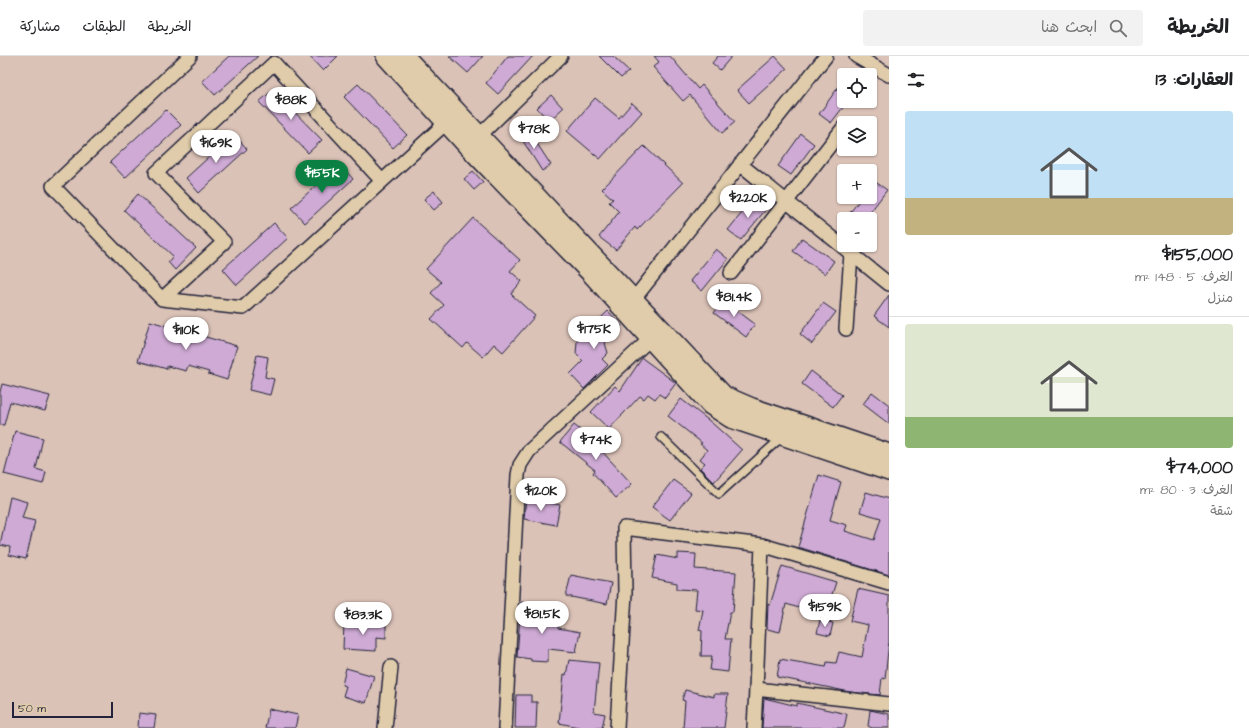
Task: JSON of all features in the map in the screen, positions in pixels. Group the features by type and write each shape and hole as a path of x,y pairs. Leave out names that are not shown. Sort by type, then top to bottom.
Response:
{"street":[{"path":"190,56 53,186 162,299 243,308 447,122"},
{"path":"386,56 447,122 474,141"},
{"path":"404,56 474,141 592,274 628,303 724,396 888,465"},
{"path":"474,141 562,56"},
{"path":"628,303 826,56"},
{"path":"856,56 889,75"},
{"path":"162,299 224,242 156,173 274,63 382,181"},
{"path":"731,273 837,136"},
{"path":"740,164 889,284"},
{"path":"846,329 851,253"},
{"path":"628,303 650,339 711,404 731,418 888,465"},
{"path":"505,728 517,491 520,465 529,451 650,339"},
{"path":"617,728 625,593 624,528 762,545 889,583"},
{"path":"754,728 762,545"},
{"path":"386,728 391,667"},
{"path":"756,689 889,704"}],"lane":[{"path":"661,436 719,494 784,435"}],"building":[{"path":"229,56 258,56 215,95 202,81"},
{"path":"309,56 338,56 323,71"},
{"path":"449,56 483,56 468,73"},
{"path":"508,56 533,56 498,94 486,83"},
{"path":"599,56 613,56 629,71 621,78"},
{"path":"654,56 670,56 698,89 702,85 735,122 722,133 690,95 683,101 653,67 659,62"},
{"path":"718,56 732,56 720,70 712,63"},
{"path":"775,56 787,69 749,103 737,90"},
{"path":"358,84 407,135 393,148 344,97"},
{"path":"837,89 837,108 842,108 831,123 819,114"},
{"path":"273,90 322,140 308,153 259,102"},
{"path":"551,95 563,108 549,121 537,108"},
{"path":"595,98 619,118 632,103 642,112 600,159 567,131"},
{"path":"166,110 181,125 125,178 110,162"},
{"path":"516,125 536,142 551,165 542,171 514,127"},
{"path":"234,134 247,149 199,193 186,178"},
{"path":"801,134 814,144 791,175 778,166"},
{"path":"644,146 683,183 637,230 635,227 616,250 599,237 619,212 609,202 613,199 602,189"},
{"path":"340,164 353,179 305,223 291,208"},
{"path":"473,171 483,182 474,190 464,179"},
{"path":"877,183 887,190 877,203"},
{"path":"434,191 443,202 434,210 424,199"},
{"path":"138,194 196,248 175,270 168,262 173,256 124,210"},
{"path":"754,198 767,208 741,240 728,230"},
{"path":"857,204 876,204 870,212 850,212"},
{"path":"473,218 520,260 510,271 522,281 511,294 535,316 503,352 494,344 483,357 467,343 463,348 431,319 444,305 431,293 441,282 426,269"},
{"path":"274,223 288,238 237,285 223,269"},
{"path":"802,238 834,261 825,274 793,251"},
{"path":"716,249 728,259 702,291 690,281"},
{"path":"889,295 889,327 874,316"},
{"path":"723,300 755,324 746,337 714,313"},
{"path":"823,303 836,312 812,344 800,334"},
{"path":"608,311 622,326 605,343 608,353 602,359 608,365 584,389 570,374 583,361 576,354 577,341"},
{"path":"150,321 237,346 227,380 208,374 209,372 188,366 186,371 167,366 167,369 138,361"},
{"path":"257,355 268,357 265,377 274,379 270,395 249,390"},
{"path":"642,358 676,383 665,398 659,394 655,399 648,394 644,399 640,396 609,429 591,412 615,386 620,391"},
{"path":"811,371 842,395 833,407 802,384"},
{"path":"2,384 50,396 45,411 10,402 4,425 0,425 0,392"},
{"path":"872,392 889,405 889,424 863,404"},
{"path":"681,399 712,423 742,450 714,482 700,468 705,463 700,459 707,450 700,444 702,443 668,416"},
{"path":"574,425 598,444 598,447 632,484 616,498 593,473 595,470 560,442"},
{"path":"15,431 43,438 36,469 46,472 43,484 4,474"},
{"path":"819,475 841,482 830,520 847,525 845,531 874,540 881,518 860,512 866,492 889,499 889,575 798,547"},
{"path":"673,480 691,493 670,520 652,507"},
{"path":"10,497 27,502 22,518 35,521 26,559 9,555 10,547 0,545"},
{"path":"526,498 560,505 556,525 524,519"},
{"path":"678,553 696,554 695,569 736,572 733,612 730,612 725,639 731,639 728,672 710,670 712,656 701,656 702,631 699,630 703,610 695,609 697,590 677,589 677,583 652,578 657,555 678,559"},
{"path":"782,566 836,582 825,616 786,604 780,632 767,629 768,604 770,605"},
{"path":"571,575 611,583 607,604 566,596"},
{"path":"858,589 889,596 889,641 885,679 882,678 880,695 850,692 777,677 780,659 826,667 827,662 836,663 839,652 862,657 868,625 850,621"},
{"path":"521,602 544,603 543,620 559,621 558,628 580,632 576,652 548,649 548,662 531,661 531,659 517,657"},
{"path":"820,620 833,623 830,636 817,633"},
{"path":"344,623 386,625 386,638 376,637 376,651 343,649"},
{"path":"569,660 599,663 594,712 605,714 602,728 583,728 559,723 564,674 566,675"},
{"path":"346,668 374,676 366,703 343,696 346,686 342,685"},
{"path":"685,690 714,697 714,694 728,694 724,728 683,728 685,701 682,700"},
{"path":"516,695 531,695 531,702 537,702 536,728 515,728"},
{"path":"764,698 797,706 797,703 847,714 844,728 762,728"},
{"path":"269,709 298,715 295,728 265,728"},
{"path":"870,710 889,714 889,728 872,728 868,726"},
{"path":"139,713 156,715 154,728 138,728"}]}
